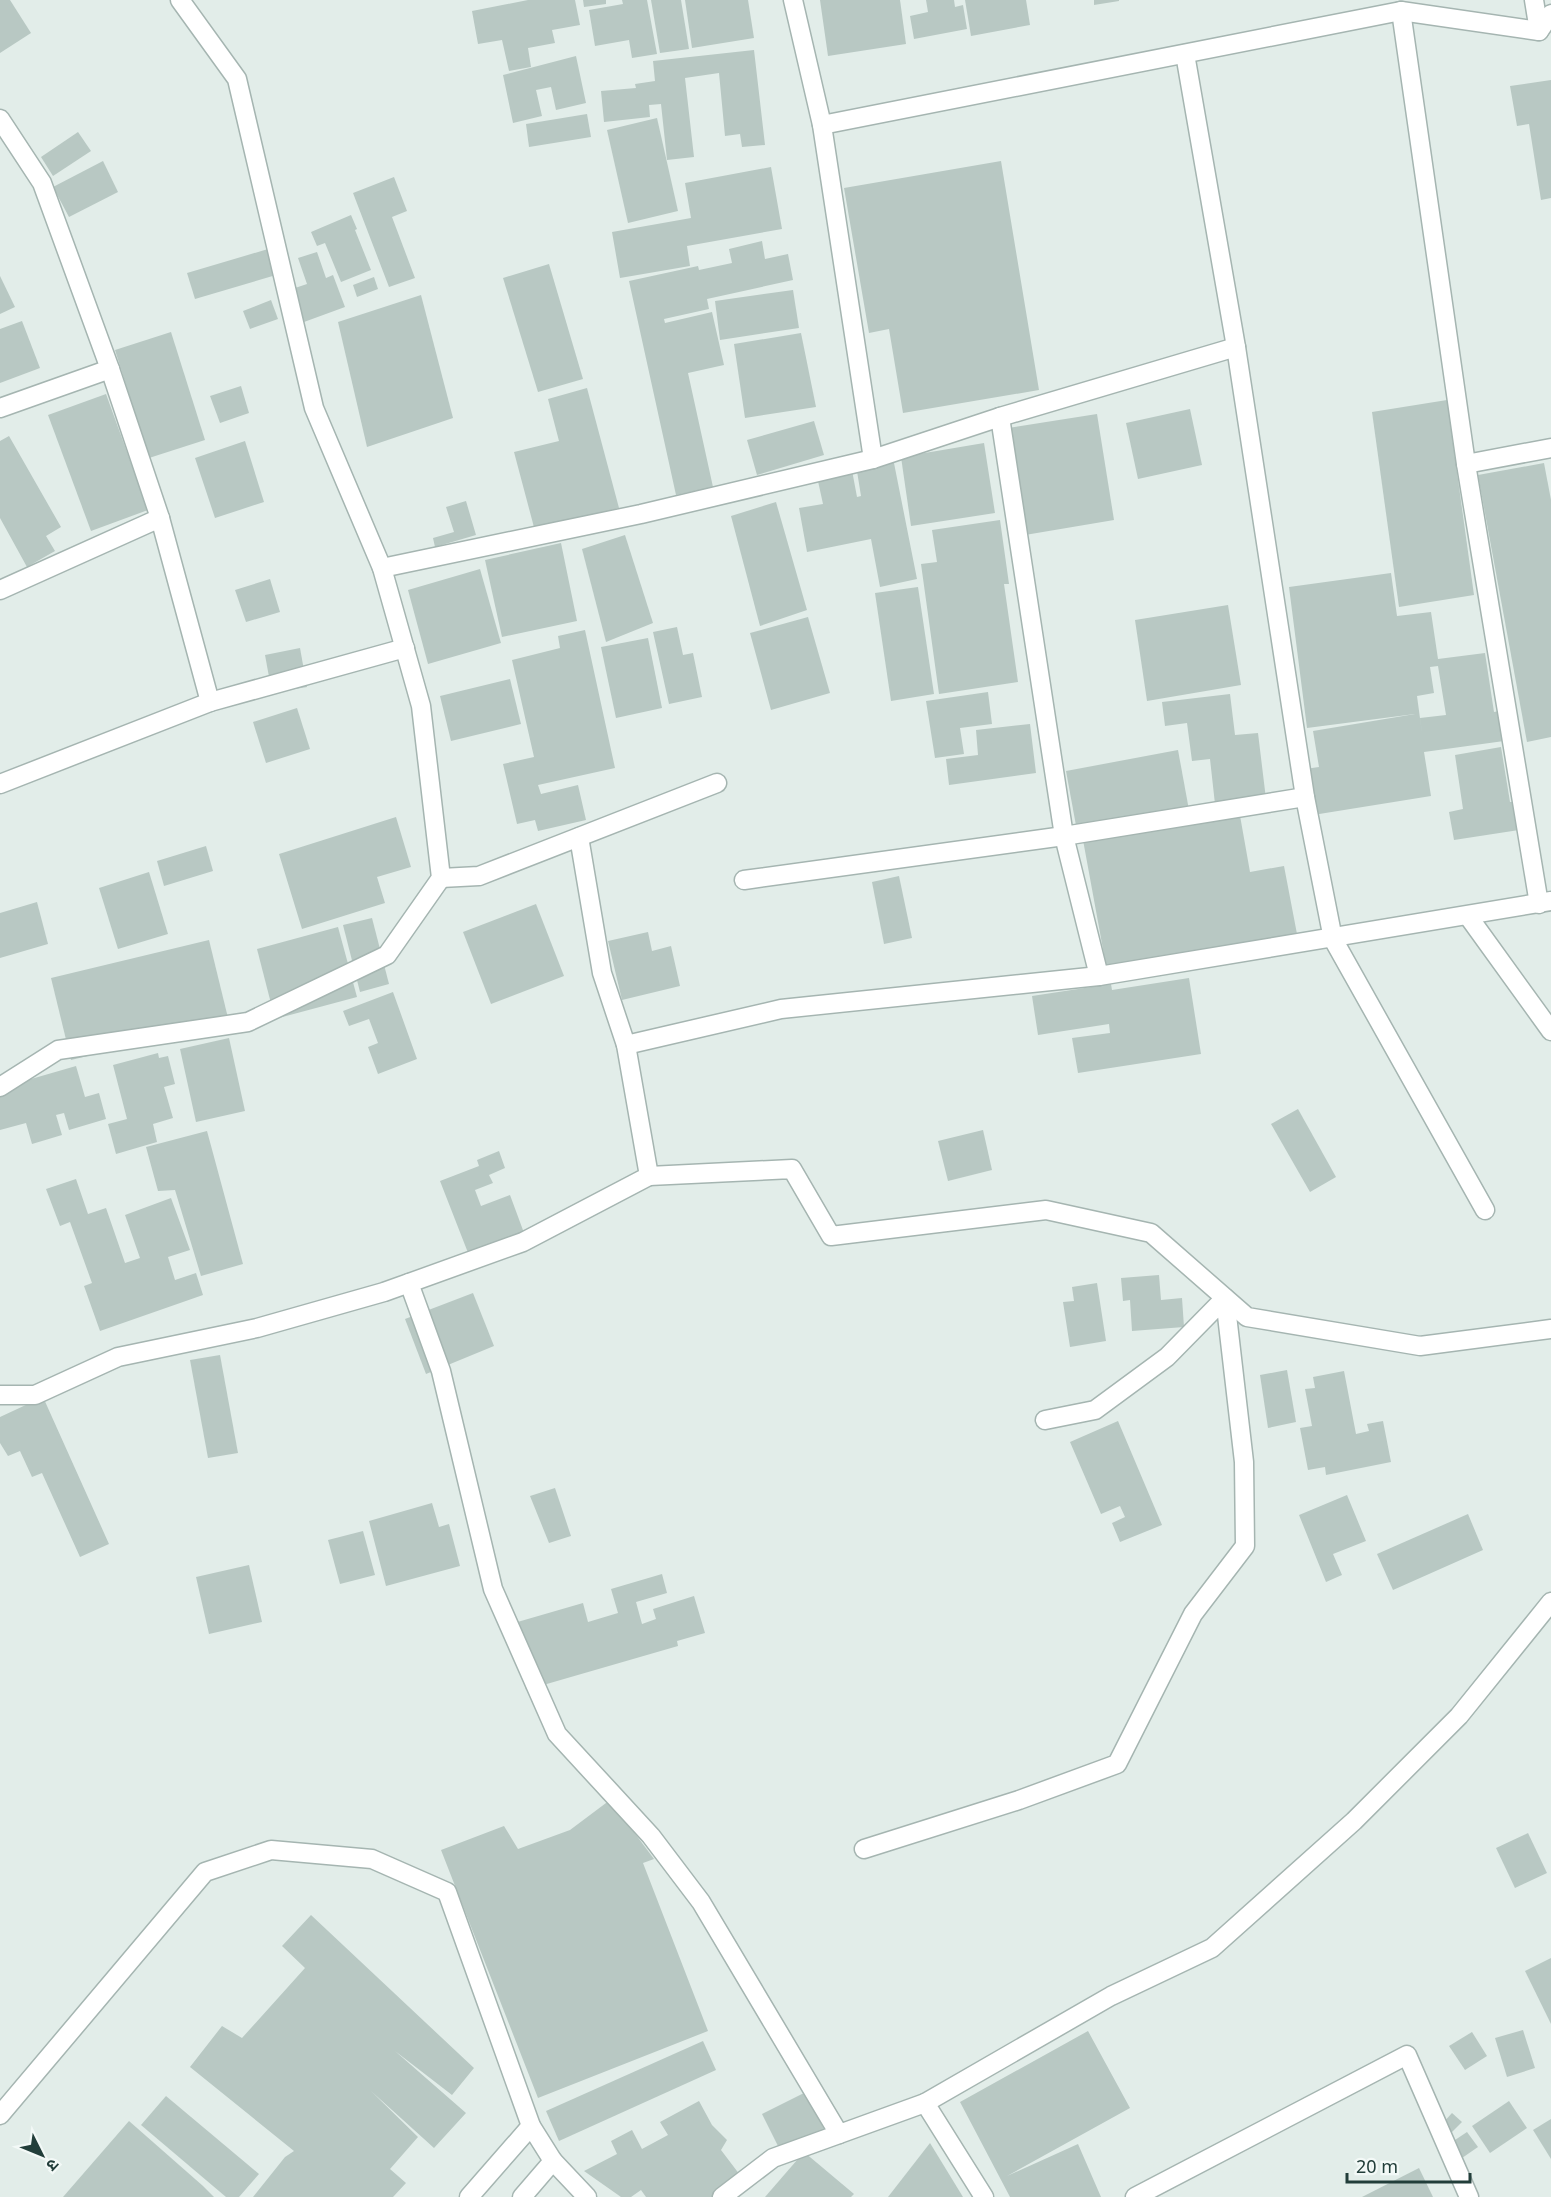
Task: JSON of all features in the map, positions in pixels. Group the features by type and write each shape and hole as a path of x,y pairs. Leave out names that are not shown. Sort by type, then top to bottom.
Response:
{"street":[{"path":"0,1087 58,1050 248,1022 387,955 441,878 421,706 382,568 314,408 237,79 180,0"},
{"path":"793,0 822,126 873,459"},
{"path":"1534,0 1539,30"},
{"path":"822,126 1401,11 1539,30"},
{"path":"626,1045 781,1008 1099,976 1334,939 1545,902 1466,464 1401,11"},
{"path":"1539,30 1551,14"},
{"path":"1185,54 1236,347 1305,797 1334,939 1485,1210"},
{"path":"0,119 42,183 110,369 160,518 210,702"},
{"path":"382,568 641,514 873,459 1000,417 1236,347"},
{"path":"0,408 110,369"},
{"path":"1000,417 1064,836 1099,976"},
{"path":"1466,464 1551,448"},
{"path":"0,590 160,518"},
{"path":"0,784 210,702 405,648"},
{"path":"441,878 479,876 717,783"},
{"path":"744,880 1064,836 1305,797"},
{"path":"579,837 602,973 626,1045 649,1176"},
{"path":"1468,916 1551,1031"},
{"path":"0,1395 35,1395 118,1358 257,1328 410,1283 523,1242 649,1176 792,1169 831,1236 1046,1210 1151,1233 1247,1317 1420,1346 1551,1329"},
{"path":"410,1283 441,1371 493,1588 557,1734 651,1836 701,1902 839,2134"},
{"path":"1045,1420 1095,1410 1167,1357 1225,1298"},
{"path":"864,1850 1019,1800 1117,1764 1193,1614 1245,1546 1244,1462 1225,1298"},
{"path":"722,2197 773,2158 925,2103 1111,1996 1212,1948 1354,1821 1459,1716 1551,1602"},
{"path":"0,2115 205,1872 271,1850 372,1859 447,1892 531,2126 553,2161 587,2197"},
{"path":"1136,2197 1407,2055 1469,2197"},
{"path":"925,2103 984,2197"},
{"path":"470,2197 531,2126"},
{"path":"522,2197 553,2161"}],"building":[{"path":"0,0 10,0 31,33 0,53"},
{"path":"528,0 575,0 580,25 552,30 555,43 528,48 531,67 509,71 502,40 478,44 472,11"},
{"path":"583,0 606,0 606,4 584,7"},
{"path":"622,0 647,0 657,54 632,58 629,40 595,46 589,10 623,4"},
{"path":"651,0 681,0 689,49 660,53"},
{"path":"685,0 748,0 754,38 692,48"},
{"path":"820,0 900,0 906,44 828,56"},
{"path":"926,0 954,0 955,7 963,5 967,29 914,39 910,16 928,12"},
{"path":"965,0 1026,0 1030,25 971,36"},
{"path":"1094,0 1119,0 1119,1 1094,5"},
{"path":"754,50 765,145 742,147 740,134 725,136 719,73 685,78 694,157 667,160 661,104 649,105 650,117 604,122 601,91 636,88 635,84 655,81 653,61"},
{"path":"576,56 586,103 556,110 551,87 536,90 542,116 513,123 503,75"},
{"path":"1551,80 1551,198 1541,200 1529,124 1517,126 1510,86"},
{"path":"587,114 591,137 529,147 526,124"},
{"path":"657,118 678,211 628,223 607,130"},
{"path":"78,132 91,151 53,176 41,157"},
{"path":"103,161 118,192 69,217 53,187"},
{"path":"1001,161 1039,390 903,413 889,329 869,333 844,188"},
{"path":"771,167 782,229 687,246 690,266 620,278 612,232 691,218 685,183"},
{"path":"394,177 407,211 392,217 415,278 389,287 353,193"},
{"path":"351,215 371,270 341,282 325,243 317,246 311,232"},
{"path":"762,241 765,259 788,254 793,280 707,299 709,309 664,319 665,323 712,312 724,365 688,373 713,487 676,495 629,281 698,266 699,270 732,263 729,249"},
{"path":"268,249 276,275 195,299 187,273"},
{"path":"317,252 326,278 333,275 345,307 304,322 292,289 307,284 298,258"},
{"path":"549,264 583,379 538,392 503,278"},
{"path":"0,276 15,307 0,314"},
{"path":"374,277 378,289 357,297 353,285"},
{"path":"793,290 799,328 720,340 715,301"},
{"path":"421,295 453,418 367,447 338,322"},
{"path":"271,300 278,319 250,329 243,311"},
{"path":"22,321 40,368 0,383 0,329"},
{"path":"171,332 205,440 149,458 115,350"},
{"path":"801,333 816,407 745,418 734,344"},
{"path":"241,386 249,413 220,423 210,396"},
{"path":"587,388 619,508 535,531 514,452 559,441 548,399"},
{"path":"106,394 148,510 91,531 48,415"},
{"path":"1447,400 1474,595 1399,607 1372,412"},
{"path":"1190,409 1202,465 1138,479 1126,423"},
{"path":"1097,414 1114,520 1025,535 1008,428"},
{"path":"814,421 824,455 757,475 747,440"},
{"path":"9,436 61,527 46,536 55,551 27,567 0,518 0,441"},
{"path":"245,441 264,502 215,518 195,458"},
{"path":"984,443 995,513 911,526 901,457"},
{"path":"893,458 917,579 880,587 871,539 807,552 799,508 823,504 816,472 851,465 857,497 861,496 856,465"},
{"path":"1544,463 1551,500 1551,737 1527,742 1478,475"},
{"path":"466,501 476,535 435,547 433,538 454,532 446,507"},
{"path":"776,502 807,610 760,626 731,516"},
{"path":"1000,520 1009,584 1004,584 1018,682 939,694 921,564 937,562 932,530"},
{"path":"625,535 653,623 606,642 582,549"},
{"path":"561,543 577,621 502,637 485,560"},
{"path":"480,569 501,643 428,664 408,590"},
{"path":"1391,573 1397,616 1431,612 1438,659 1485,653 1494,712 1500,711 1504,741 1424,752 1431,796 1313,815 1305,769 1319,767 1313,731 1415,714 1307,728 1289,587","holes":["1438,666 1446,715 1420,718 1424,748 1417,696 1434,693 1430,667"]},
{"path":"270,579 280,612 246,622 235,590"},
{"path":"918,587 934,694 891,701 875,593"},
{"path":"1228,605 1241,685 1147,701 1135,620"},
{"path":"808,617 830,693 771,710 750,633"},
{"path":"677,627 683,655 693,653 702,697 669,704 653,632"},
{"path":"585,630 615,768 538,785 541,794 578,785 586,820 538,831 535,820 517,824 503,764 534,757 512,660 560,648 558,636"},
{"path":"648,638 662,708 616,718 601,647"},
{"path":"300,648 307,687 272,693 265,655"},
{"path":"510,679 521,724 451,741 440,696"},
{"path":"988,692 992,724 960,728 964,754 935,758 926,701"},
{"path":"1230,694 1235,735 1258,733 1266,799 1215,804 1210,759 1192,761 1187,723 1165,726 1162,702"},
{"path":"297,708 310,749 266,763 253,722"},
{"path":"1030,724 1036,773 949,785 946,759 978,755 976,730"},
{"path":"1501,747 1510,802 1515,802 1519,830 1454,840 1449,812 1463,809 1455,755"},
{"path":"1178,750 1189,810 1077,831 1066,771"},
{"path":"1239,810 1250,872 1284,866 1297,934 1107,971 1083,840"},
{"path":"396,817 411,867 377,877 385,903 302,929 279,854"},
{"path":"206,846 213,871 164,886 157,861"},
{"path":"149,872 168,934 118,949 99,888"},
{"path":"899,876 912,938 884,944 872,882"},
{"path":"37,902 48,944 0,958 0,913"},
{"path":"536,904 564,976 491,1004 463,932"},
{"path":"372,918 389,984 360,992 343,925"},
{"path":"338,927 357,997 275,1019 257,949"},
{"path":"648,932 652,951 671,946 680,986 622,1000 608,941"},
{"path":"209,940 229,1022 71,1060 51,978"},
{"path":"1189,978 1201,1054 1078,1073 1072,1038 1110,1033 1109,1024 1038,1035 1032,996 1111,984 1112,990"},
{"path":"393,992 417,1059 378,1074 368,1047 378,1043 369,1019 349,1026 343,1011"},
{"path":"229,1038 245,1111 196,1122 180,1049"},
{"path":"158,1053 159,1058 168,1056 175,1084 164,1087 173,1118 153,1124 157,1142 116,1154 108,1124 127,1119 113,1065"},
{"path":"76,1066 85,1097 99,1093 106,1119 69,1130 64,1113 56,1115 62,1135 32,1144 26,1123 0,1130 0,1088"},
{"path":"1298,1109 1336,1177 1310,1192 1271,1124"},
{"path":"983,1130 992,1170 948,1181 938,1141"},
{"path":"207,1131 243,1264 201,1276 175,1190 158,1191 146,1147"},
{"path":"499,1151 505,1168 489,1175 493,1183 475,1190 481,1206 510,1195 527,1241 472,1263 440,1181 479,1166 477,1160"},
{"path":"76,1179 88,1214 106,1208 125,1263 140,1258 125,1215 171,1198 190,1250 168,1257 175,1280 196,1273 203,1295 100,1331 84,1286 92,1283 70,1222 60,1226 46,1189"},
{"path":"1159,1275 1161,1300 1182,1298 1184,1327 1132,1331 1130,1300 1123,1301 1121,1278"},
{"path":"1097,1283 1106,1341 1070,1347 1063,1302 1074,1301 1072,1287"},
{"path":"473,1293 494,1346 426,1374 405,1319"},
{"path":"220,1355 238,1453 208,1458 190,1360"},
{"path":"1287,1370 1296,1422 1268,1428 1260,1375"},
{"path":"1344,1371 1356,1434 1369,1431 1367,1424 1383,1421 1391,1462 1326,1475 1325,1467 1308,1470 1300,1428 1312,1426 1305,1389 1315,1388 1313,1377"},
{"path":"43,1397 109,1544 80,1557 42,1473 32,1477 20,1451 8,1456 0,1443 0,1417"},
{"path":"1118,1421 1162,1525 1120,1542 1112,1523 1125,1517 1120,1506 1101,1514 1070,1442"},
{"path":"555,1488 571,1536 549,1543 530,1496"},
{"path":"1347,1495 1366,1541 1333,1554 1342,1575 1326,1582 1299,1515"},
{"path":"432,1503 439,1527 449,1524 460,1566 386,1586 369,1521"},
{"path":"1468,1514 1483,1550 1393,1590 1377,1554"},
{"path":"363,1531 375,1575 340,1584 328,1540"},
{"path":"249,1565 262,1622 209,1634 196,1577"},
{"path":"662,1574 667,1593 636,1602 642,1624 656,1619 653,1609 694,1596 705,1633 677,1641 678,1646 526,1690 507,1625 583,1603 588,1622 618,1613 611,1589"},
{"path":"610,1800 654,1859 643,1863 708,2031 538,2098 441,1850 504,1826 518,1849 570,1830"},
{"path":"1528,1833 1547,1873 1515,1888 1496,1848"},
{"path":"311,1915 474,2068 452,2095 395,2051 466,2113 434,2148 371,2091 418,2137 390,2169 406,2183 393,2197 253,2197 285,2157 294,2151 190,2067 222,2026 242,2038 305,1968 282,1946"},
{"path":"1551,1958 1551,2024 1525,1971"},
{"path":"1523,2030 1535,2068 1507,2077 1495,2038"},
{"path":"1088,2031 1130,2108 1007,2176 1078,2144 1101,2197 1010,2197 960,2102"},
{"path":"1472,2032 1487,2056 1465,2070 1449,2046"},
{"path":"703,2041 716,2070 559,2141 546,2111"},
{"path":"806,2092 826,2133 782,2154 762,2114"},
{"path":"166,2096 259,2174 239,2197 226,2197 141,2125"},
{"path":"699,2101 712,2125 727,2140 721,2150 743,2179 721,2197 646,2197 641,2190 631,2197 621,2197 584,2171 617,2154 611,2141 632,2130 642,2149 668,2135 660,2122"},
{"path":"1509,2101 1527,2128 1490,2153 1472,2126"},
{"path":"1452,2113 1462,2122 1451,2133 1442,2124"},
{"path":"1551,2119 1551,2159 1533,2130"},
{"path":"129,2121 203,2186 214,2197 63,2197"},
{"path":"1467,2132 1478,2147 1462,2158 1452,2142"},
{"path":"930,2143 963,2197 888,2197"},
{"path":"804,2152 854,2194 851,2197 765,2197"},
{"path":"1419,2168 1433,2197 1362,2197"}]}
